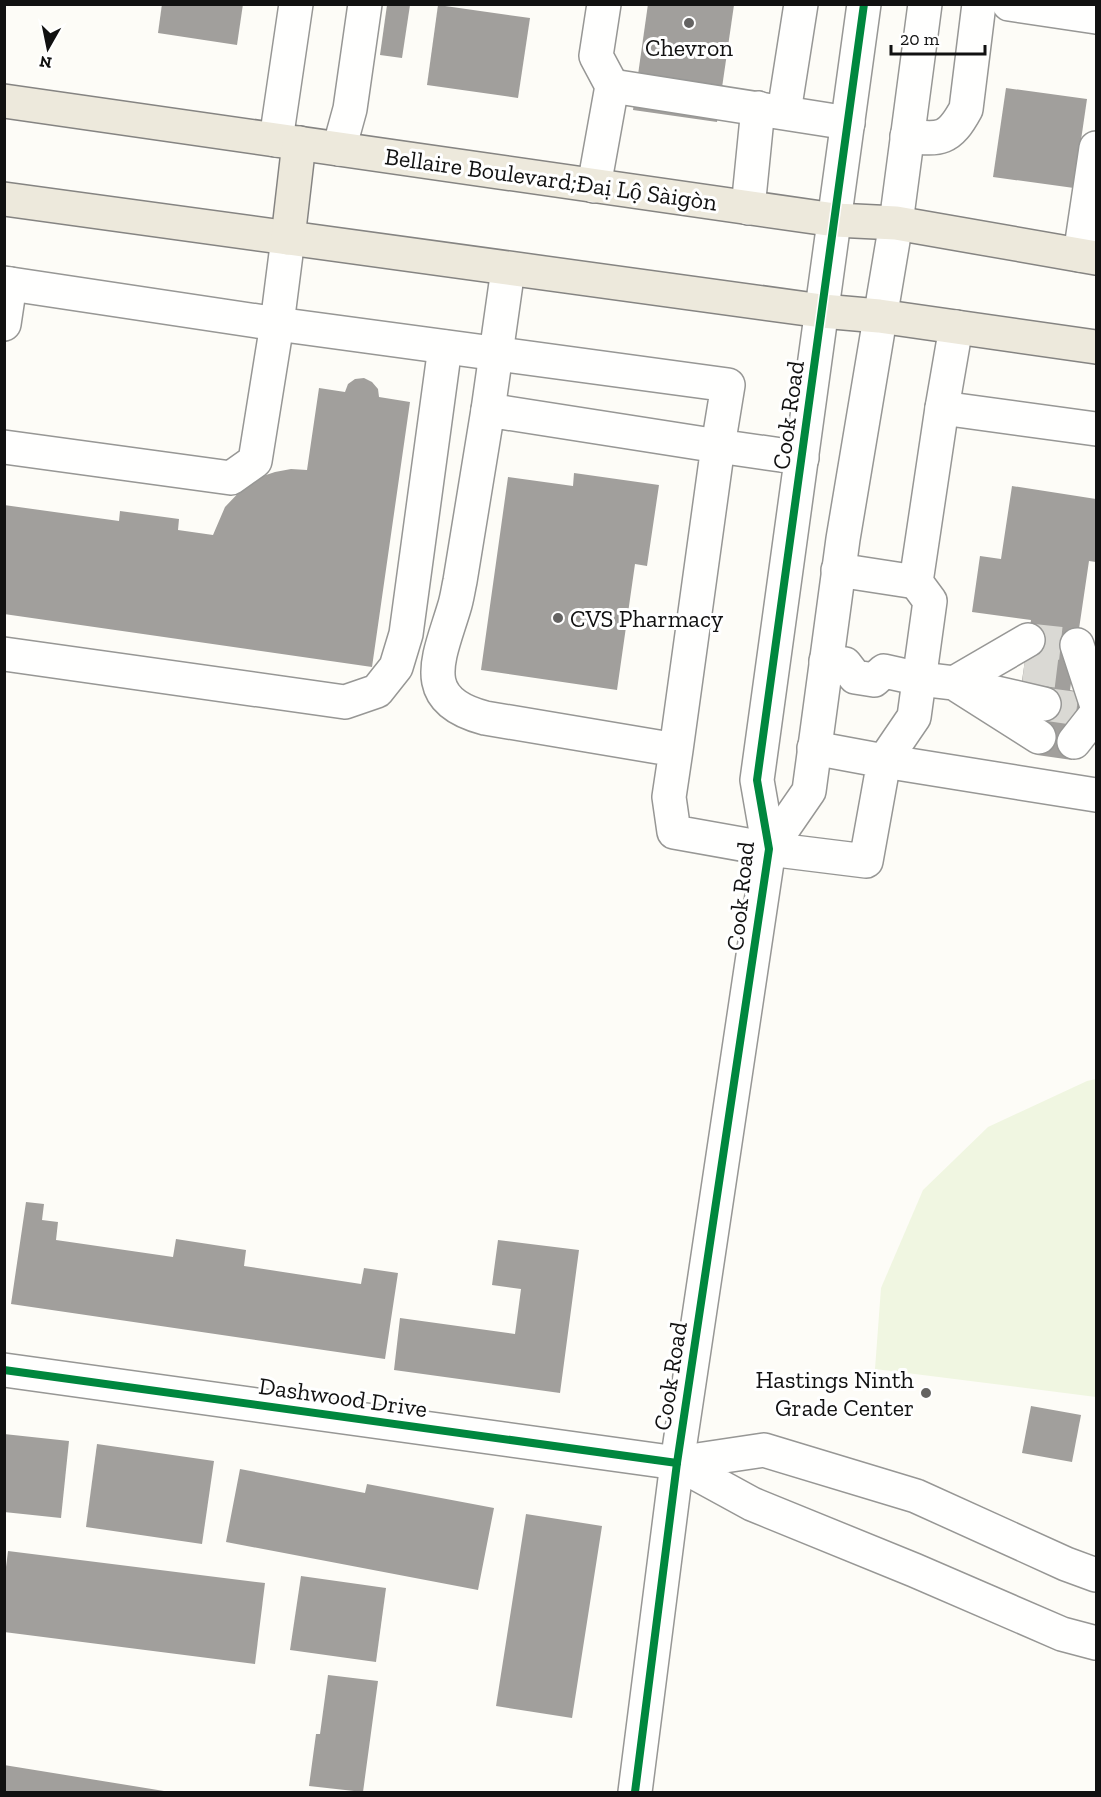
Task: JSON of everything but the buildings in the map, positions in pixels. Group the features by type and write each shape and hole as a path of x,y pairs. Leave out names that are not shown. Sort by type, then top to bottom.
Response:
{"main road":[{"name":"Bellaire Boulevard;Đại Lộ Sàigòn","path":"4,101 835,220 896,223 1088,256"},
{"path":"287,141 288,238"},
{"path":"4,199 1096,347"}],"street":[{"path":"287,141 296,4"},
{"path":"339,149 350,109 365,4"},
{"path":"594,186 612,86 596,56 604,4"},
{"path":"748,208 771,110 801,4"},
{"name":"Cook Road","path":"635,1792 677,1463 769,849 757,780 864,4"},
{"name":"Cook Road","path":"769,849 809,791 814,748 835,663 838,570 896,223 925,4"},
{"path":"908,136 933,139 948,134 966,109 979,4"},
{"path":"1009,4 1096,17"},
{"path":"612,86 848,123"},
{"path":"1088,256 1096,148"},
{"path":"4,447 231,478 255,461 288,238"},
{"path":"508,268 497,354 460,581 455,607 444,636 437,667 440,687 449,701 466,713 676,750"},
{"path":"4,324 7,284 277,324 728,385 669,797 674,832 769,849 866,861 884,761 914,717 930,601 916,582 838,570"},
{"path":"916,582 956,327"},
{"path":"4,654 345,702 377,691 396,667 406,634 445,347"},
{"path":"942,408 1096,429"},
{"path":"488,410 802,458"},
{"path":"954,683 1026,653"},
{"path":"1074,742 1093,708 1075,659"},
{"path":"835,663 855,677 874,680 884,671 920,680 954,683 1044,704"},
{"path":"954,683 1039,737"},
{"path":"814,748 1096,795"},
{"name":"Dashwood Drive","path":"4,1370 677,1463"},
{"path":"677,1463 764,1450 916,1496 1066,1564 1096,1575"},
{"path":"677,1463 752,1504 1062,1634 1096,1644"}],"green space":[{"path":"1096,1079 1096,1397 875,1369 881,1288 923,1190 988,1127 1087,1081"}],"tunnel":[{"path":"1028,640 1077,645"},
{"path":"1024,667 1073,673"},
{"path":"1044,704 1079,709"}],"cycle path":[{"path":"635,1792 677,1463 769,849 757,780 864,4"},
{"path":"4,1370 677,1463"}],"place":[{"name":"Chevron","path":"689,23"},
{"name":"CVS Pharmacy","path":"558,618"},
{"name":"Hastings Ninth Grade Center","path":"926,1393"}]}
